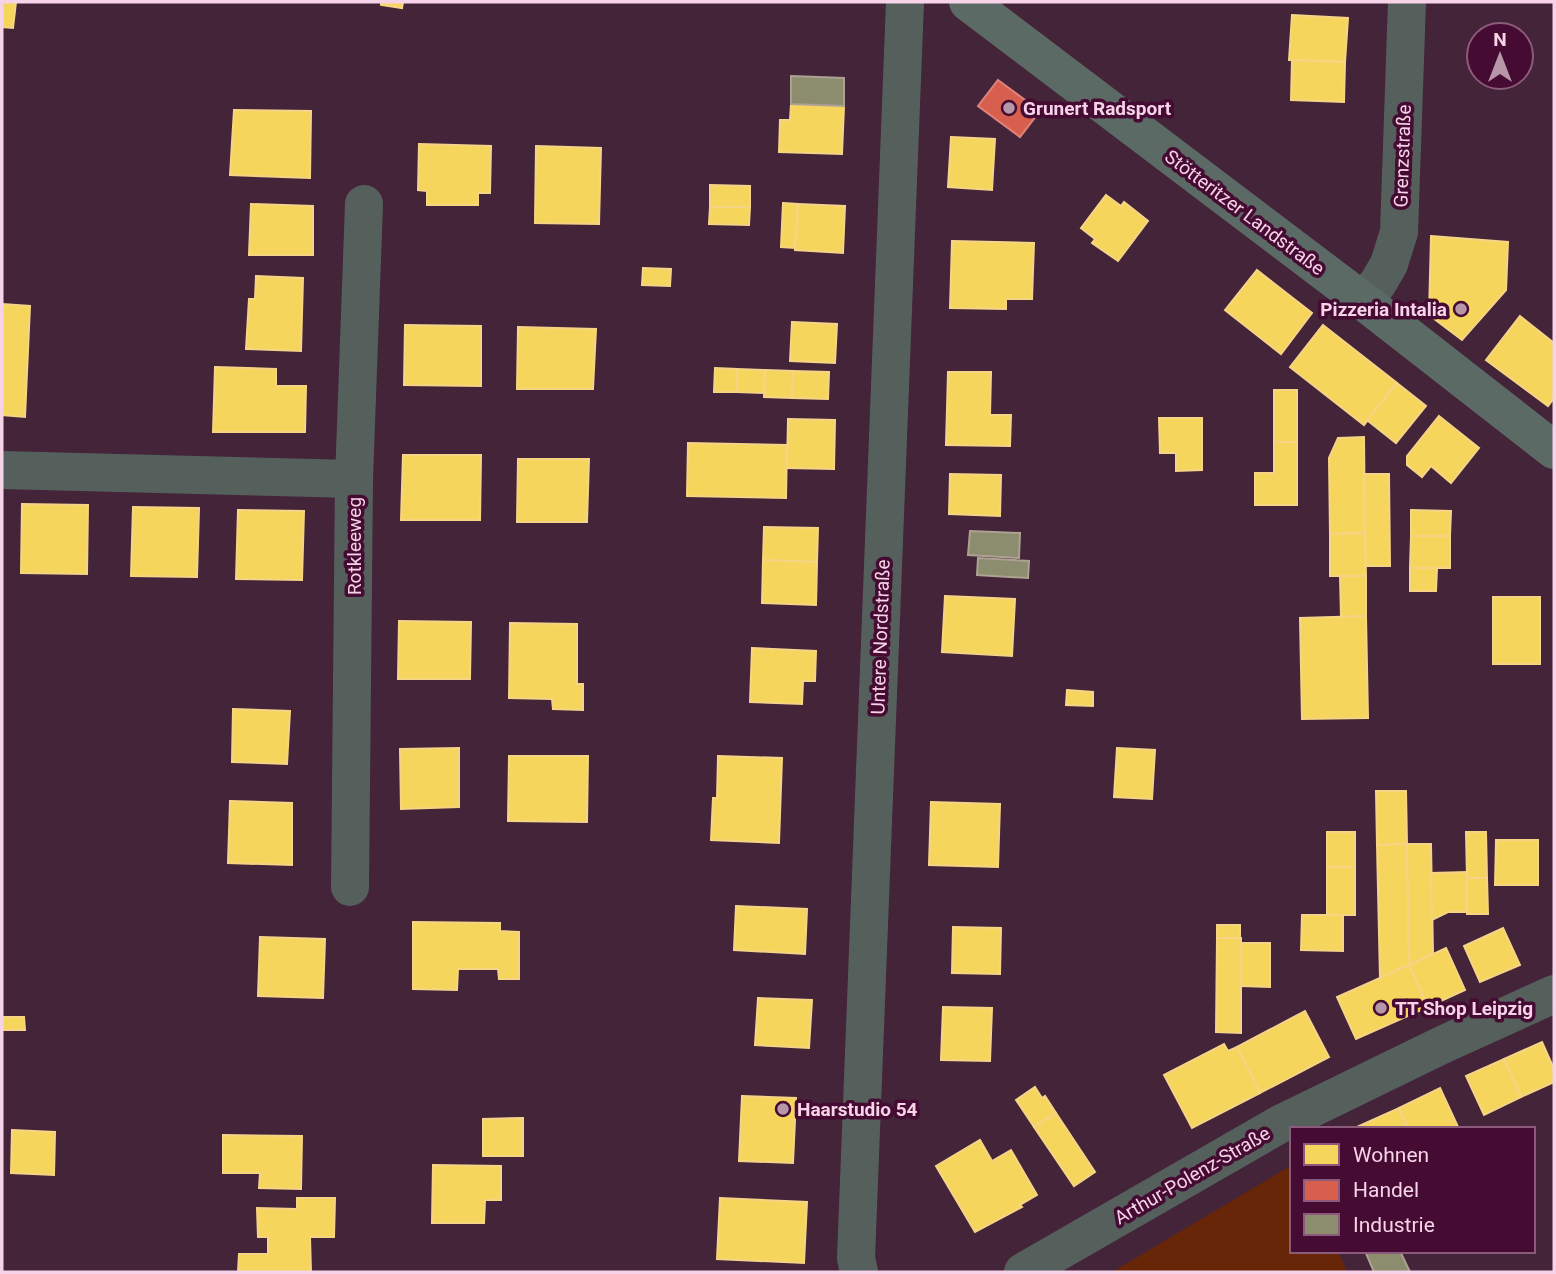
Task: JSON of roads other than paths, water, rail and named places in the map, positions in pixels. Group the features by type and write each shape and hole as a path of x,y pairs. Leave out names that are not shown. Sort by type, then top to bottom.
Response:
{"main road":[{"name":"Stötteritzer Landstraße","path":"968,2 1363,301 1554,450"}],"street":[{"name":"Untere Nordstraße","path":"859,1272 856,1258 905,2"},
{"name":"Grenzstraße","path":"1363,301 1389,264 1399,232 1407,2"},
{"name":"Rotkleeweg","path":"350,887 354,479 364,204"},
{"path":"2,470 354,479"},
{"name":"Arthur-Polenz-Straße","path":"1023,1272 1282,1123 1442,1045 1554,995"}],"place":[{"name":"Grunert Radsport","path":"1009,108"},
{"name":"Pizzeria Intalia","path":"1461,309"},
{"name":"TT Shop Leipzig","path":"1381,1008"},
{"name":"Haarstudio 54","path":"783,1109"}]}
